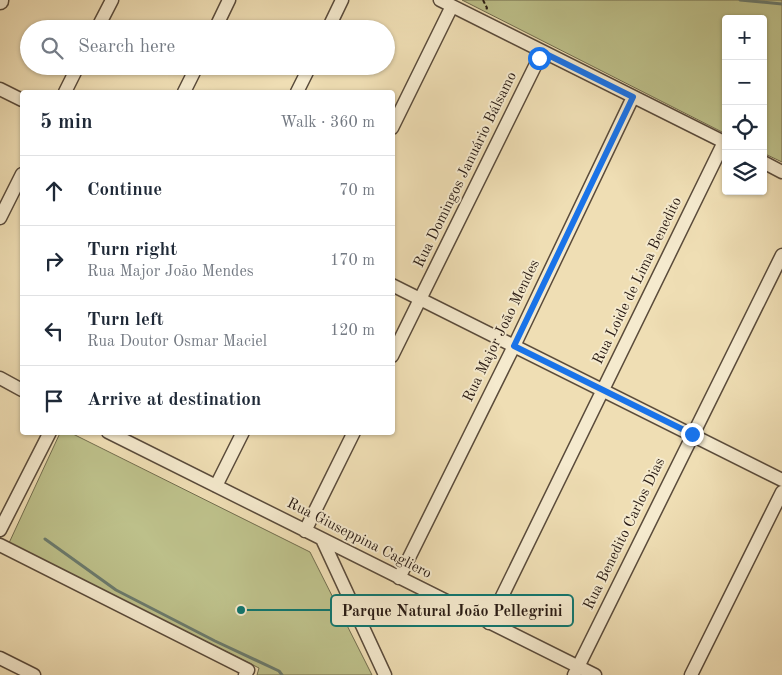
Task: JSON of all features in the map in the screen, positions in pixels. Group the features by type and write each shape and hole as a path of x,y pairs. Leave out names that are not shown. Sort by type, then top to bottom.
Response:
{"street":[{"path":"102,20 112,0"},
{"path":"219,20 229,0"},
{"path":"332,20 342,0"},
{"path":"440,0 722,142"},
{"path":"395,122 452,6"},
{"name":"Rua Domingos Januário Bálsamo","path":"395,350 542,52"},
{"path":"66,90 74,75"},
{"path":"185,90 192,75"},
{"path":"298,90 306,75"},
{"path":"0,89 20,99"},
{"name":"Rua Major João Mendes","path":"399,578 514,346 633,97"},
{"name":"Rua Loide de Lima Benedito","path":"489,622 722,149"},
{"path":"767,164 782,172"},
{"path":"0,218 20,178"},
{"name":"Rua Benedito Carlos Dias","path":"576,671 782,255"},
{"path":"395,286 782,480"},
{"path":"0,378 20,389"},
{"path":"0,530 48,435"},
{"path":"216,486 241,435"},
{"path":"305,531 353,435"},
{"name":"Rua Giuseppina Cagliero","path":"126,436 216,486 489,622 576,671 595,675"},
{"path":"691,675 782,492"},
{"path":"322,539 385,675"},
{"path":"0,545 246,673"},
{"path":"0,658 34,675"}],"green space":[{"path":"462,0 782,0 782,162 767,155 767,15 722,15 722,132"},
{"path":"59,435 75,435 310,552 372,675 257,675 259,668 9,543"}],"waterway":[{"path":"740,0 782,4"},
{"path":"45,539 116,590 215,641 279,671 282,675"}],"place":[{"name":"Parque Natural João Pellegrini","path":"241,610"}],"route":[{"path":"539,58 542,52 633,97 514,346 692,434"}]}
